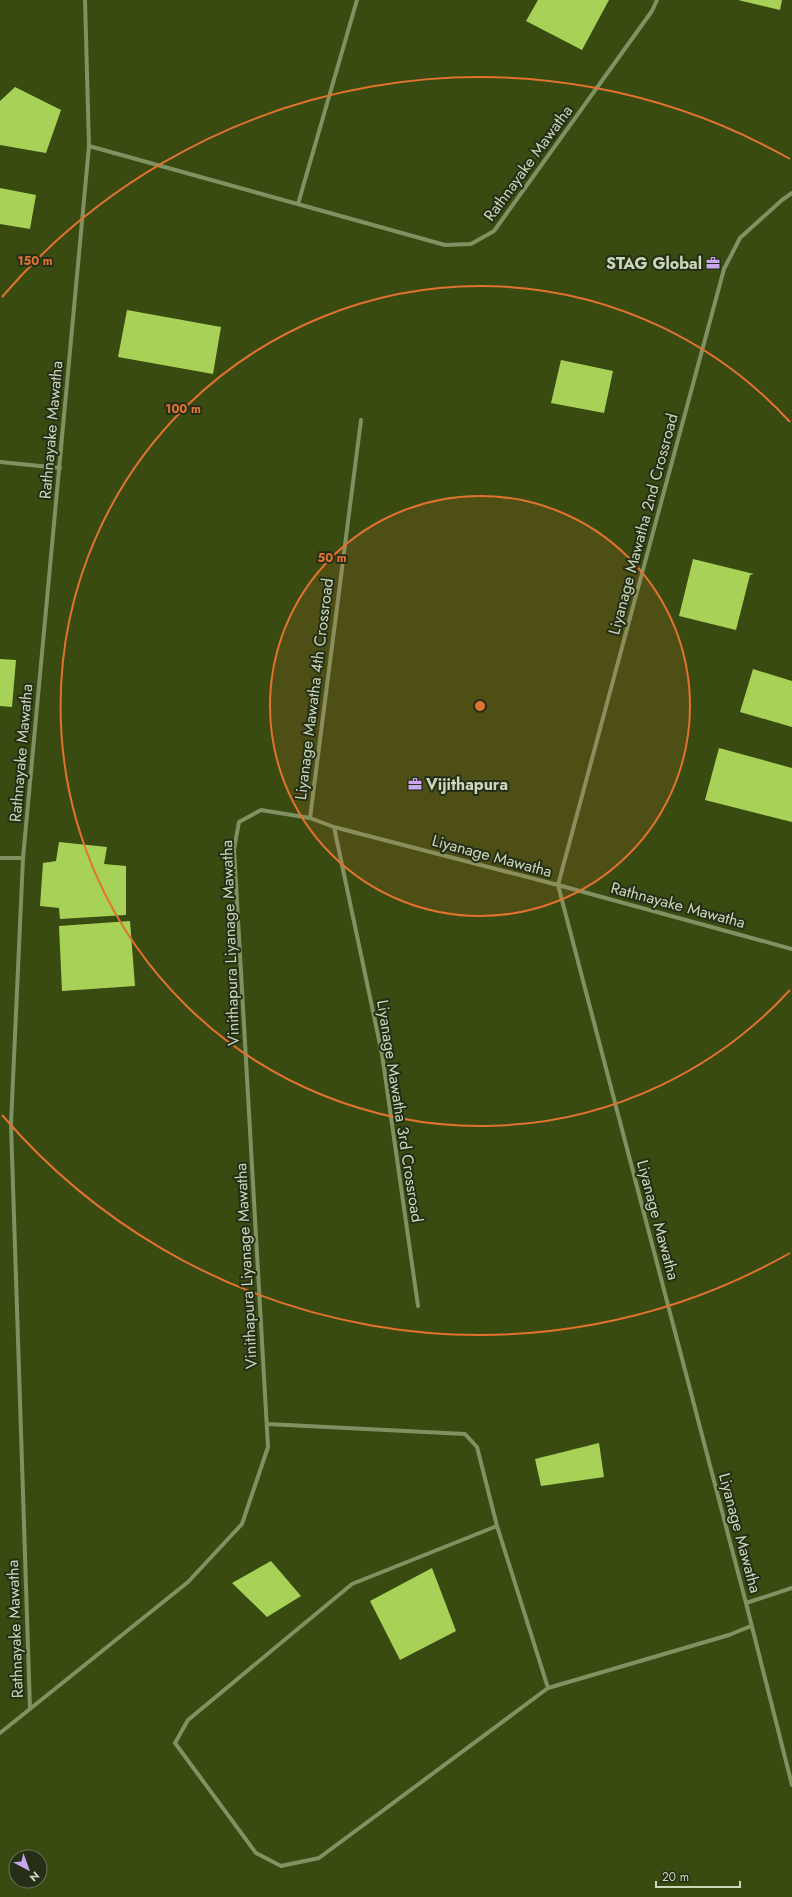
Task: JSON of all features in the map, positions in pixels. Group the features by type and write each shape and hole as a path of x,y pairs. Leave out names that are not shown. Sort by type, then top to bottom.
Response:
{"street":[{"name":"Rathnayake Mawatha","path":"0,1733 30,1709 11,1124 23,858 89,146 85,0"},
{"path":"298,204 357,0"},
{"name":"Rathnayake Mawatha","path":"89,146 445,245 471,244 494,231 652,11 656,0"},
{"name":"Liyanage Mawatha 2nd Crossroad","path":"558,885 724,269 740,238 782,200 792,193"},
{"name":"Liyanage Mawatha 4th Crossroad","path":"310,818 361,420"},
{"path":"0,462 60,468"},
{"name":"Vinithapura Liyanage Mawatha","path":"30,1709 188,1582 242,1524 268,1447 234,849 239,822 261,810 310,818 334,827"},
{"name":"Liyanage Mawatha","path":"334,827 558,885 746,1603 792,1785"},
{"name":"Liyanage Mawatha 3rd Crossroad","path":"334,827 382,1054 418,1306"},
{"path":"0,858 23,858"},
{"name":"Rathnayake Mawatha","path":"558,885 792,949"},
{"path":"267,1424 465,1434 477,1447 497,1526 548,1688"},
{"path":"497,1526 352,1584 188,1720 175,1743 256,1853 281,1866 319,1858 548,1688 729,1635 751,1626"},
{"path":"746,1603 792,1588"}],"building":[{"path":"538,0 609,0 582,50 526,21"},
{"path":"738,0 782,0 780,10"},
{"path":"15,87 61,110 46,153 0,145 0,101"},
{"path":"0,188 36,195 30,229 0,224"},
{"path":"127,310 221,327 213,374 118,357"},
{"path":"561,360 613,371 604,413 551,403"},
{"path":"693,559 754,574 750,575 736,630 679,616"},
{"path":"0,659 16,660 12,707 0,706"},
{"path":"753,669 792,681 792,727 740,712"},
{"path":"719,748 792,768 792,822 705,800"},
{"path":"59,842 107,847 104,864 126,866 126,915 60,919 59,908 40,906 43,863 56,861"},
{"path":"130,921 135,986 62,991 59,926"},
{"path":"599,1443 604,1477 541,1486 535,1459"},
{"path":"271,1561 301,1596 267,1617 232,1583"},
{"path":"432,1568 456,1631 400,1660 370,1601"}],"place":[{"name":"STAG Global","path":"713,263"},
{"name":"Vijithapura","path":"415,784"}]}
